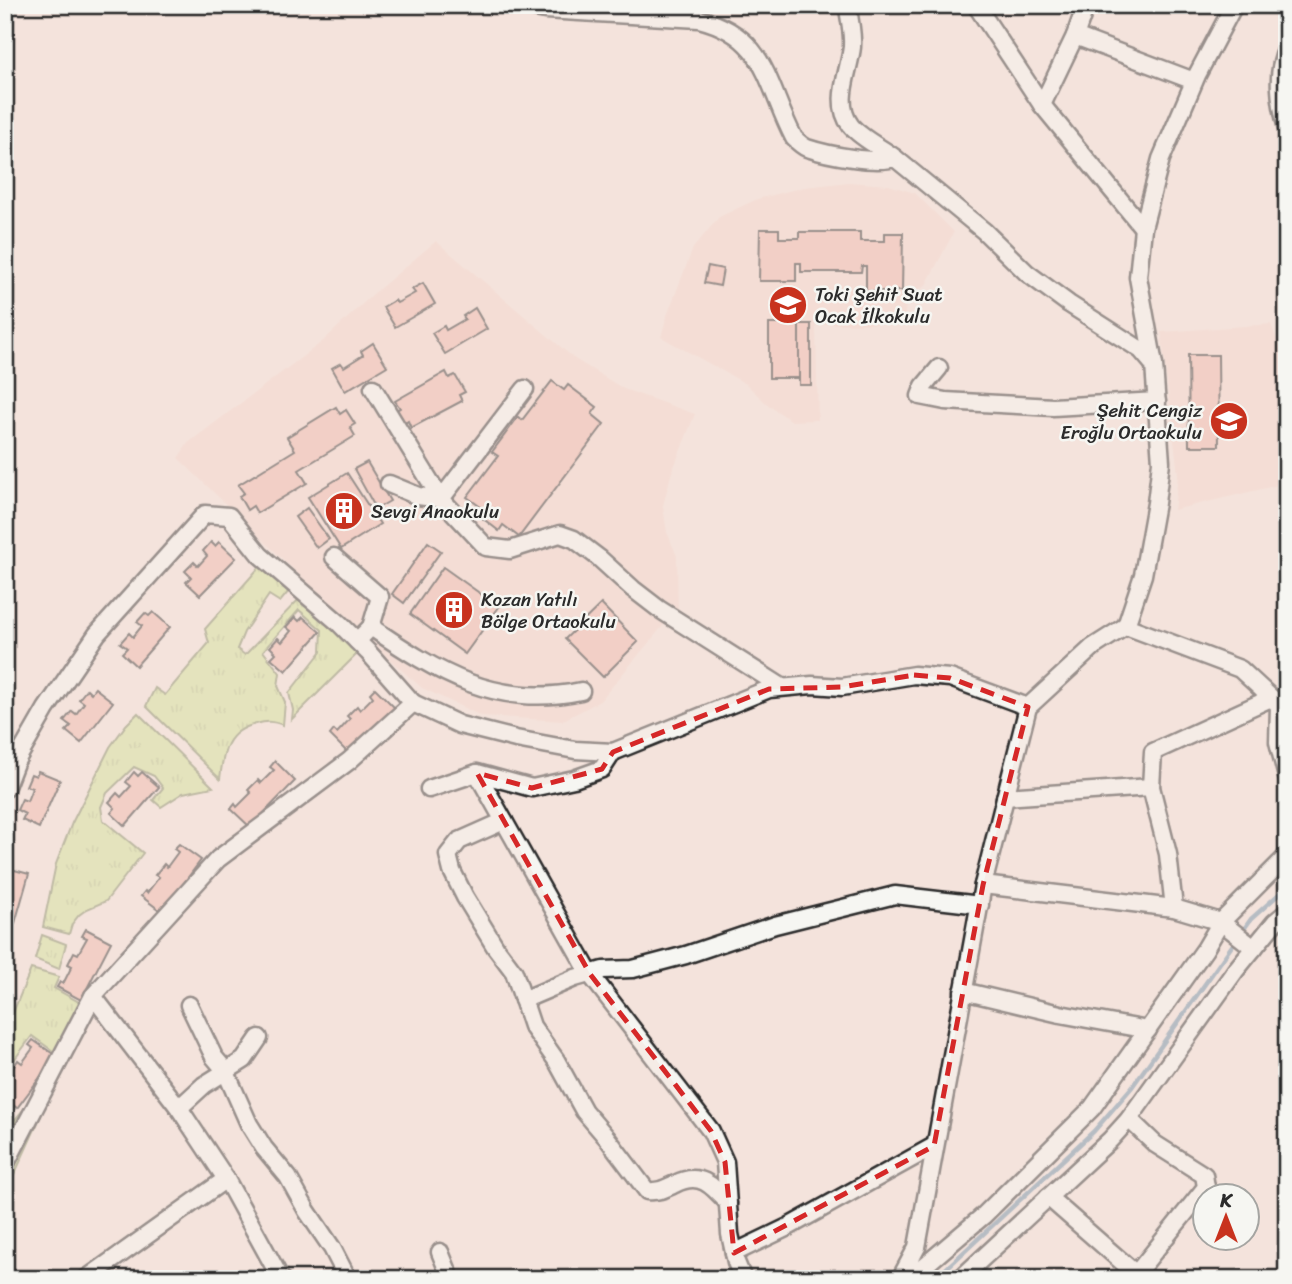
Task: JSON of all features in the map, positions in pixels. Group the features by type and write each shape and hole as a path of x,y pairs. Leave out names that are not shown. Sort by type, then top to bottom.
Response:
{"street":[{"path":"531,5 545,10 699,19 716,23 734,33 758,58 790,132 805,147 872,160 895,158"},
{"path":"976,5 1042,105 1143,228"},
{"path":"1042,105 1075,36 1086,5"},
{"path":"900,1279 917,1247 983,886 1027,707 1093,647 1126,626 1143,575 1161,462 1154,365 1138,277 1143,228 1161,159 1194,80 1234,5"},
{"path":"848,9 852,46 842,97 844,109 853,128 895,158 984,231 1027,273 1069,304 1141,350 1154,365"},
{"path":"1075,36 1194,80"},
{"path":"1287,48 1282,57 1279,86 1287,129"},
{"path":"939,368 924,386 920,397 1053,407 1157,401"},
{"path":"373,388 441,499 486,547 510,550 560,534 574,539 659,609 782,687"},
{"path":"441,499 525,389"},
{"path":"389,484 418,496 441,499"},
{"path":"5,789 15,764 46,709 97,634 205,514 229,516 261,555 339,623 413,703 460,725 516,739 575,750 613,752 769,688 812,685 842,687 914,675 950,678 1027,707"},
{"path":"334,557 380,597 371,627 357,641"},
{"path":"1126,626 1240,669 1279,703"},
{"path":"371,627 423,662 462,681 494,691 524,695 565,695 581,691"},
{"path":"5,1165 93,996 218,859 349,761 413,703"},
{"path":"1279,703 1278,742 1287,777"},
{"path":"1174,908 1168,854 1151,788 1153,752 1279,703"},
{"path":"429,789 477,773 532,788 574,779 602,769 613,752"},
{"path":"477,773 590,974 711,1131 725,1162 730,1234 743,1279"},
{"path":"1005,797 1151,788"},
{"path":"503,821 459,841 448,855 465,897 514,972 532,1026 556,1060 584,1111 647,1191 657,1192 686,1178 710,1183 728,1203"},
{"path":"909,1279 984,1216 1092,1108 1205,949 1220,922 1287,856"},
{"path":"983,886 1174,908 1220,922 1254,947"},
{"path":"523,1000 575,978 603,970 633,969 686,955 775,925 895,895 980,905"},
{"path":"960,1279 1110,1140 1129,1119 1235,971 1287,912"},
{"path":"1268,931 1287,934"},
{"path":"963,991 1060,1014 1148,1030"},
{"path":"93,996 179,1108 226,1179 281,1279"},
{"path":"189,1005 214,1057 225,1070 249,1124 264,1148 288,1177 348,1279"},
{"path":"179,1108 204,1085 244,1060 259,1038"},
{"path":"1048,1197 1134,1276 1206,1187 1205,1175 1155,1144 1129,1119"},
{"path":"734,1253 788,1227 934,1146"},
{"path":"86,1279 226,1179"},
{"path":"440,1252 451,1279"}],"highlighted area":[{"path":"914,675 950,678 1028,707 983,885 934,1146 734,1253 725,1162 711,1131 590,974 477,773 532,788 602,769 613,752 769,689 842,687"}],"shaded area":[{"name":"Toki Şehit Suat Ocak İlkokulu","path":"849,182 889,185 915,193 954,232 925,287 907,292 904,324 816,324 818,420 792,421 769,406 746,384 661,337 693,248 719,217 757,199 804,187"},
{"path":"436,241 575,359 624,389 695,414 671,475 663,506 667,532 677,556 678,608 600,701 562,721 481,716 422,688 357,631 178,458 188,443 323,341"},
{"name":"Şehit Cengiz Eroğlu Ortaokulu","path":"1271,324 1287,367 1287,483 1174,510 1178,475 1161,332"}],"green space":[{"path":"263,563 289,591 280,602 269,595 244,632 237,649 245,655 299,599 344,634 357,654 292,719 289,693 321,652 322,630 299,610 263,651 280,673 278,686 285,702 283,725 263,722 246,727 232,737 225,752 220,779 146,706 155,688 165,695 209,643 205,629"},
{"path":"138,713 213,787 183,793 161,807 153,800 163,788 154,776 134,767 107,793 101,807 103,820 143,853 106,901 79,915 69,934 43,927 56,864 72,823 110,747"},
{"path":"42,935 66,944 59,969 35,959"},
{"path":"31,969 59,977 54,988 86,1006 64,1059 32,1036 5,1072 5,1032"},
{"path":"29,1103 41,1116 5,1195 5,1131"}],"building":[{"path":"760,229 779,229 779,238 799,238 799,232 860,232 860,241 885,241 885,233 903,233 902,291 866,291 866,266 862,266 861,272 801,272 801,263 796,263 796,281 759,281"},
{"path":"708,266 723,269 720,286 704,283"},
{"path":"423,283 435,304 395,327 383,307 415,293 412,289"},
{"path":"475,308 487,329 445,354 432,333 444,326 446,330 465,319 463,316"},
{"path":"769,324 799,324 799,378 769,378"},
{"path":"799,324 811,324 811,385 799,385"},
{"path":"373,343 387,366 345,391 332,368 341,363 344,367 363,355 361,351"},
{"path":"1188,355 1218,355 1219,446 1189,446"},
{"path":"446,372 449,378 455,375 465,392 459,395 462,401 411,428 408,421 402,425 394,411 400,408 395,401"},
{"path":"552,381 564,390 568,385 597,407 592,414 604,424 519,537 503,525 499,531 481,517 486,511 467,497 498,456 492,452 518,417 522,420"},
{"path":"336,407 340,414 346,410 355,424 350,427 355,436 299,470 307,483 257,513 253,506 247,510 239,496 244,493 238,485 295,450 287,437"},
{"path":"367,462 390,501 376,509 354,469"},
{"name":"Sevgi Anaokulu","path":"347,473 380,524 341,549 308,497"},
{"path":"307,508 329,539 317,548 295,517"},
{"path":"211,542 215,546 219,542 236,558 200,595 186,582 191,577 185,571 194,562 198,566 207,556 203,551"},
{"path":"428,542 441,551 404,603 392,594"},
{"name":"Kozan Yatılı Bölge Ortaokulu","path":"443,567 499,607 465,654 410,614"},
{"path":"601,604 638,642 603,677 565,639"},
{"path":"153,612 170,627 136,666 122,653 127,648 120,643 129,633 133,637 142,626 137,622 145,613 149,616"},
{"path":"295,617 299,621 303,617 320,632 286,671 271,658 276,653 270,647 278,638 282,642 291,631 286,627"},
{"path":"95,688 113,702 81,743 66,731 71,726 64,721 72,711 76,714 84,703 79,699 87,689 91,693"},
{"path":"375,688 395,708 348,753 330,735 334,730 337,733 350,719 347,716 357,706 360,710 373,697 370,693"},
{"path":"275,761 295,781 250,827 231,809 235,804 237,807 251,793 248,790 258,780 261,783 274,770 270,767"},
{"path":"38,771 60,780 39,828 22,820 25,814 17,810 22,799 27,801 32,788 26,786 31,774 36,776"},
{"path":"134,772 138,776 142,772 159,787 125,826 111,813 115,808 109,802 117,793 121,797 131,786 126,782"},
{"path":"179,844 201,860 162,912 141,896 145,891 147,893 159,877 155,875 164,864 167,867 178,852 174,849"},
{"path":"7,868 29,874 15,923 5,921"},
{"path":"86,929 111,942 81,1000 57,987 60,982 63,984 72,966 68,964 74,952 78,954 87,938 82,936"},
{"path":"33,1040 56,1056 17,1108 5,1099 5,1086 14,1074 11,1071 18,1060 22,1063 33,1048 29,1045"}],"waterway":[{"path":"935,1279 1094,1131 1132,1087 1251,919 1287,887"}],"place":[{"name":"Toki Şehit Suat Ocak İlkokulu","path":"788,305"},
{"name":"Şehit Cengiz Eroğlu Ortaokulu","path":"1229,421"},
{"name":"Sevgi Anaokulu","path":"344,511"},
{"name":"Kozan Yatılı Bölge Ortaokulu","path":"454,610"}]}
